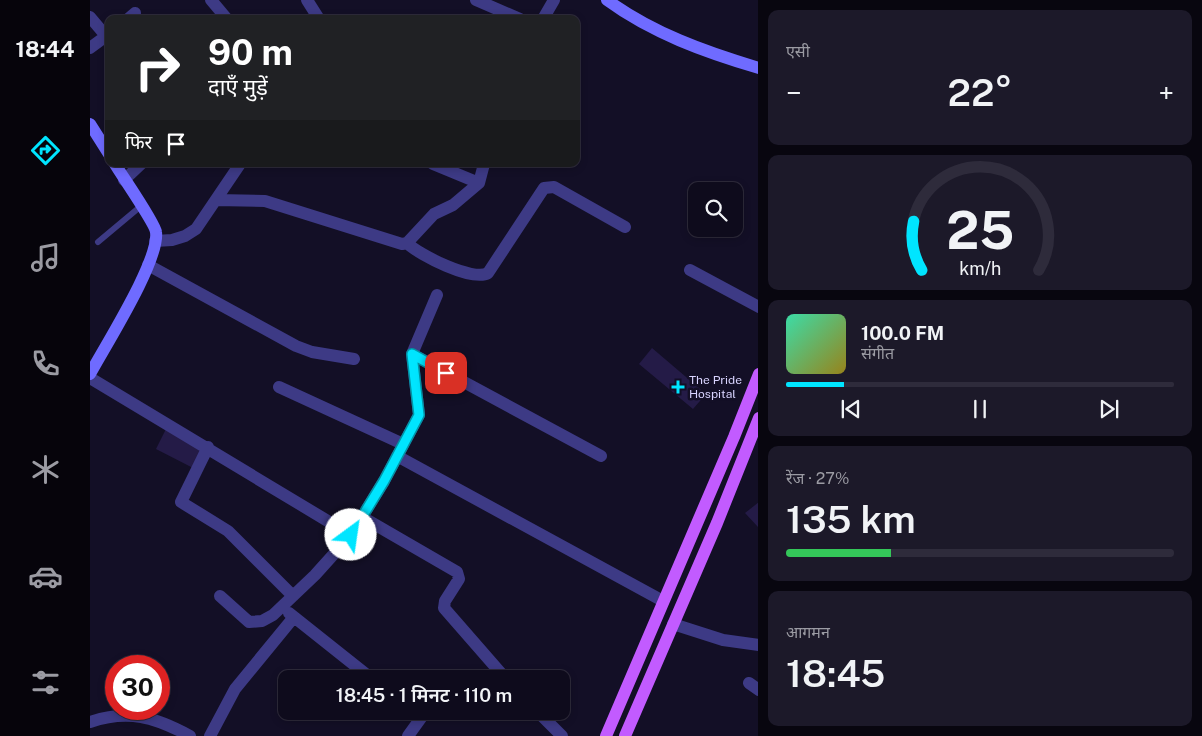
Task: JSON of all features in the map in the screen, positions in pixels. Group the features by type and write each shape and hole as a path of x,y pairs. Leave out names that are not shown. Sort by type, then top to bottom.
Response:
{"main road":[{"path":"607,0 625,13 703,52 758,68"},
{"path":"90,124 105,148"},
{"path":"90,374 155,249 156,231 117,167"},
{"path":"606,736 734,437 758,374"},
{"path":"625,736 717,523 758,418"},
{"path":"734,437 749,442"}],"street":[{"path":"211,0 224,15"},
{"path":"307,0 316,15"},
{"path":"476,0 511,15"},
{"path":"546,15 554,0"},
{"path":"90,17 105,33"},
{"path":"90,48 105,37"},
{"path":"124,180 138,167"},
{"path":"155,241 178,238 196,229 238,167"},
{"path":"440,167 479,183"},
{"path":"216,200 265,201 402,244 408,242 434,214 453,205 479,183 483,167"},
{"path":"408,242 414,249 445,264 470,274 484,275 488,273 544,188 549,187 554,187 625,227"},
{"path":"148,265 296,346 312,352 354,359"},
{"path":"690,270 758,307"},
{"path":"220,596 249,622 262,621 293,596 351,535 419,415 412,354 437,295"},
{"path":"412,354 600,456"},
{"path":"90,378 208,447 351,535"},
{"path":"279,387 403,444"},
{"path":"208,447 181,502 228,531 293,596"},
{"path":"397,456 663,602"},
{"path":"362,517 457,572 459,579 445,601 444,608 498,670"},
{"path":"281,607 361,670"},
{"path":"210,736 235,689 294,617"},
{"path":"672,624 723,640 758,645"},
{"path":"90,722 105,716 130,714 150,719 190,736"},
{"path":"408,736 417,720"},
{"path":"546,720 562,736"}],"lane":[{"path":"98,242 141,206"}],"building":[{"path":"652,348 706,394 693,409 639,364"},
{"path":"166,429 205,449 195,469 156,449"},
{"path":"758,503 758,527 745,513"}],"place":[{"name":"The Pride Hospital","path":"678,387"}],"route":[{"path":"351,535 384,481 419,415 412,354 446,373"}]}
